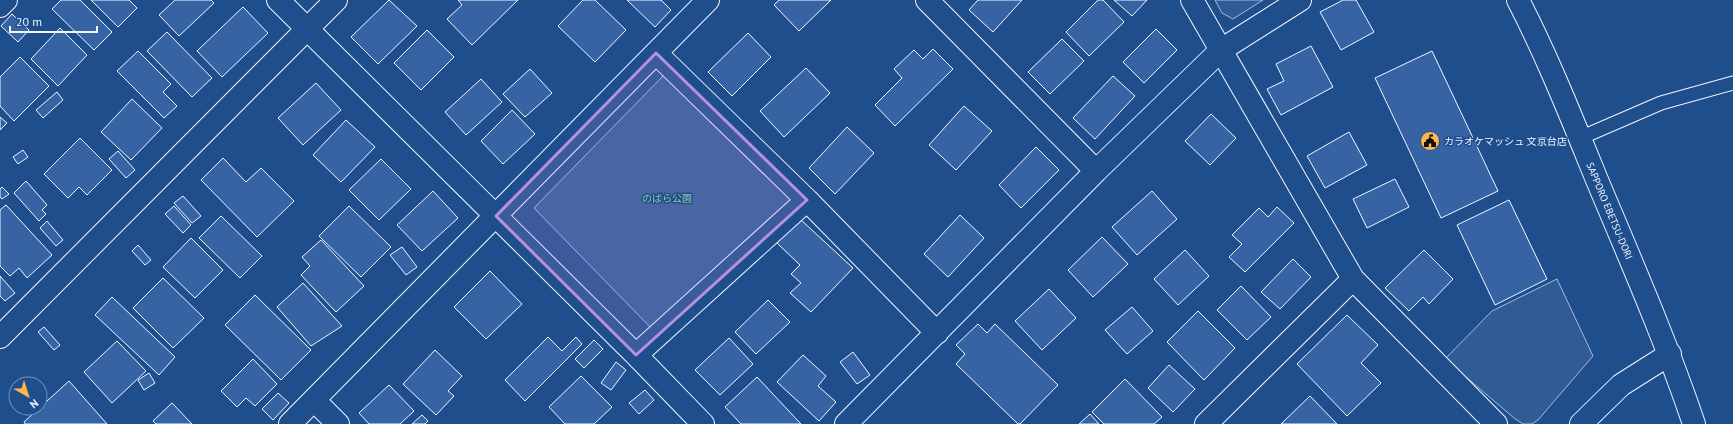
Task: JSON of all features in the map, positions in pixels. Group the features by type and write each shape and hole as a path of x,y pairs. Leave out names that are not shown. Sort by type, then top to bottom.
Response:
{"main road":[{"path":"0,6 6,0"},
{"path":"278,0 636,355 703,424"},
{"path":"0,337 336,0"},
{"path":"290,424 708,0"},
{"path":"927,0 1096,171"},
{"path":"1192,0 1353,279 1496,424"},
{"path":"846,424 1096,171 1221,50 1300,0"},
{"name":"SAPPORO EBETSU-DORI","path":"1518,0 1530,23 1580,138 1670,354 1694,424"},
{"path":"656,53 807,200 937,333"},
{"path":"636,355 807,200"},
{"path":"1206,424 1353,279"},
{"path":"1581,424 1621,385 1670,354"},
{"path":"314,400 338,424"}],"lane":[{"path":"1580,138 1662,103 1733,83"}],"highlighted area":[{"path":"656,53 807,200 636,355 496,216"}],"shaded area":[{"path":"1215,0 1263,0 1233,19 1222,13"},
{"name":"のばら公園","path":"665,74 792,199 653,330 534,208"},
{"path":"1557,279 1593,356 1538,420 1532,424 1523,424 1445,359 1492,311"}],"building":[{"path":"61,0 80,0 112,32 94,50 52,9"},
{"path":"91,0 129,0 137,8 118,27"},
{"path":"175,0 211,0 214,3 179,36 159,15"},
{"path":"389,0 417,26 378,64 351,37"},
{"path":"458,0 518,0 472,45 447,19 462,5"},
{"path":"583,0 595,0 626,30 595,62 558,26"},
{"path":"627,0 661,0 671,10 655,27"},
{"path":"779,0 831,0 799,31 774,5"},
{"path":"978,0 1022,0 993,32 969,10"},
{"path":"1098,0 1103,0 1124,22 1089,56 1066,32"},
{"path":"1114,0 1147,0 1132,16"},
{"path":"1343,0 1356,0 1374,32 1341,50 1320,12"},
{"path":"243,7 268,33 222,77 197,51"},
{"path":"12,14 29,30 18,42 1,26"},
{"path":"60,28 87,55 58,86 31,59"},
{"path":"1156,29 1177,50 1144,83 1123,62"},
{"path":"427,30 454,57 421,90 394,63"},
{"path":"167,32 212,78 192,97 147,51"},
{"path":"748,33 771,57 732,96 708,72"},
{"path":"1062,39 1084,61 1050,94 1028,72"},
{"path":"1311,46 1333,87 1281,115 1267,89 1284,81 1276,64"},
{"path":"933,49 953,69 895,126 875,105 902,78 894,69 914,50 923,59"},
{"path":"138,51 171,84 163,92 177,106 164,118 117,71"},
{"path":"1432,51 1498,191 1441,218 1375,78"},
{"path":"20,57 49,86 14,121 0,106 0,77"},
{"path":"806,68 830,93 784,137 760,111"},
{"path":"530,69 552,93 525,117 503,94"},
{"path":"1113,76 1135,96 1095,139 1073,118"},
{"path":"481,79 502,102 466,135 445,112"},
{"path":"316,83 341,110 303,145 278,118"},
{"path":"57,92 63,100 43,118 36,110"},
{"path":"132,99 162,128 131,160 101,132"},
{"path":"964,106 992,131 956,170 929,145"},
{"path":"512,110 535,134 503,164 481,141"},
{"path":"1211,114 1236,138 1210,165 1185,141"},
{"path":"0,117 7,123 0,130"},
{"path":"346,120 375,147 341,182 313,155"},
{"path":"847,127 874,153 835,194 809,168"},
{"path":"1349,132 1367,165 1325,188 1307,156"},
{"path":"80,138 112,170 87,195 79,187 68,198 44,174"},
{"path":"1036,147 1059,170 1021,208 999,185"},
{"path":"23,150 28,157 18,164 13,157"},
{"path":"118,151 135,170 126,178 109,159"},
{"path":"223,158 246,182 261,168 294,201 257,237 201,180"},
{"path":"381,159 411,189 379,220 349,190"},
{"path":"1395,179 1409,207 1367,228 1353,199"},
{"path":"26,181 47,205 42,210 46,214 39,221 14,193"},
{"path":"2,187 9,194 2,199 0,197 0,189"},
{"path":"433,191 458,218 422,251 397,225"},
{"path":"1152,191 1177,219 1137,255 1112,227"},
{"path":"183,196 201,216 192,223 174,203"},
{"path":"1509,200 1547,279 1495,305 1457,225"},
{"path":"6,205 52,255 27,278 19,268 10,276 0,266 0,210"},
{"path":"174,206 191,225 183,233 165,214"},
{"path":"349,206 391,247 361,277 319,236"},
{"path":"1277,207 1294,223 1245,272 1229,257 1242,244 1232,235 1259,208 1268,217"},
{"path":"960,215 984,238 948,277 924,254"},
{"path":"221,216 262,256 240,278 199,238"},
{"path":"800,219 853,268 811,312 790,293 801,283 791,274 800,265 777,243"},
{"path":"47,221 63,240 56,246 40,228"},
{"path":"1102,237 1128,264 1093,297 1068,270"},
{"path":"191,238 223,270 195,298 163,267"},
{"path":"321,240 364,286 336,312 301,275 310,266 302,257"},
{"path":"138,245 151,260 145,265 132,251"},
{"path":"402,247 417,267 406,275 390,255"},
{"path":"1185,250 1209,276 1178,305 1154,279"},
{"path":"1424,250 1453,279 1429,304 1423,297 1409,311 1385,288"},
{"path":"1293,259 1311,277 1280,309 1261,292"},
{"path":"490,271 522,304 486,339 454,307"},
{"path":"0,276 15,293 5,301 0,296"},
{"path":"163,278 204,318 173,348 133,308"},
{"path":"303,283 342,326 311,346 277,307"},
{"path":"1241,286 1271,317 1247,340 1217,310"},
{"path":"1049,289 1076,318 1042,350 1015,321"},
{"path":"255,295 311,350 281,380 225,325"},
{"path":"112,297 175,357 159,375 95,315"},
{"path":"768,300 790,322 756,354 735,332"},
{"path":"1132,307 1153,331 1127,354 1105,330"},
{"path":"1198,311 1235,348 1204,380 1167,342"},
{"path":"1347,315 1378,345 1361,363 1381,383 1347,416 1297,364"},
{"path":"978,324 987,333 995,324 1058,385 1020,424 1018,424 956,364 965,354 956,345"},
{"path":"44,327 60,345 54,350 38,332"},
{"path":"548,337 562,351 576,337 582,344 525,401 505,380"},
{"path":"729,338 753,364 720,395 695,370"},
{"path":"594,340 603,349 584,368 575,359"},
{"path":"117,341 146,371 112,403 84,372"},
{"path":"435,350 462,376 448,391 454,396 436,415 403,384"},
{"path":"853,352 870,375 857,384 840,362"},
{"path":"803,355 826,376 818,386 836,402 819,421 777,382"},
{"path":"253,359 277,384 255,406 246,398 237,407 221,391"},
{"path":"616,362 626,370 611,390 601,383"},
{"path":"1169,365 1195,389 1173,412 1148,388"},
{"path":"149,373 155,383 144,390 138,380"},
{"path":"581,376 612,407 594,424 565,424 549,407"},
{"path":"757,377 801,424 741,424 725,407"},
{"path":"1125,379 1162,417 1154,424 1104,424 1092,412"},
{"path":"69,381 107,424 25,424 24,422 31,416 48,416 48,400"},
{"path":"389,385 414,411 400,424 369,424 359,413"},
{"path":"645,390 654,400 639,414 629,403"},
{"path":"278,393 289,403 273,420 262,409"},
{"path":"1310,396 1337,424 1281,424"},
{"path":"172,403 192,424 156,424 153,421"},
{"path":"1090,414 1099,424 1079,424"},
{"path":"422,415 428,421 425,424 412,424"}],"place":[{"name":"カラオケマッシュ 文京台店","path":"1430,141"}]}
